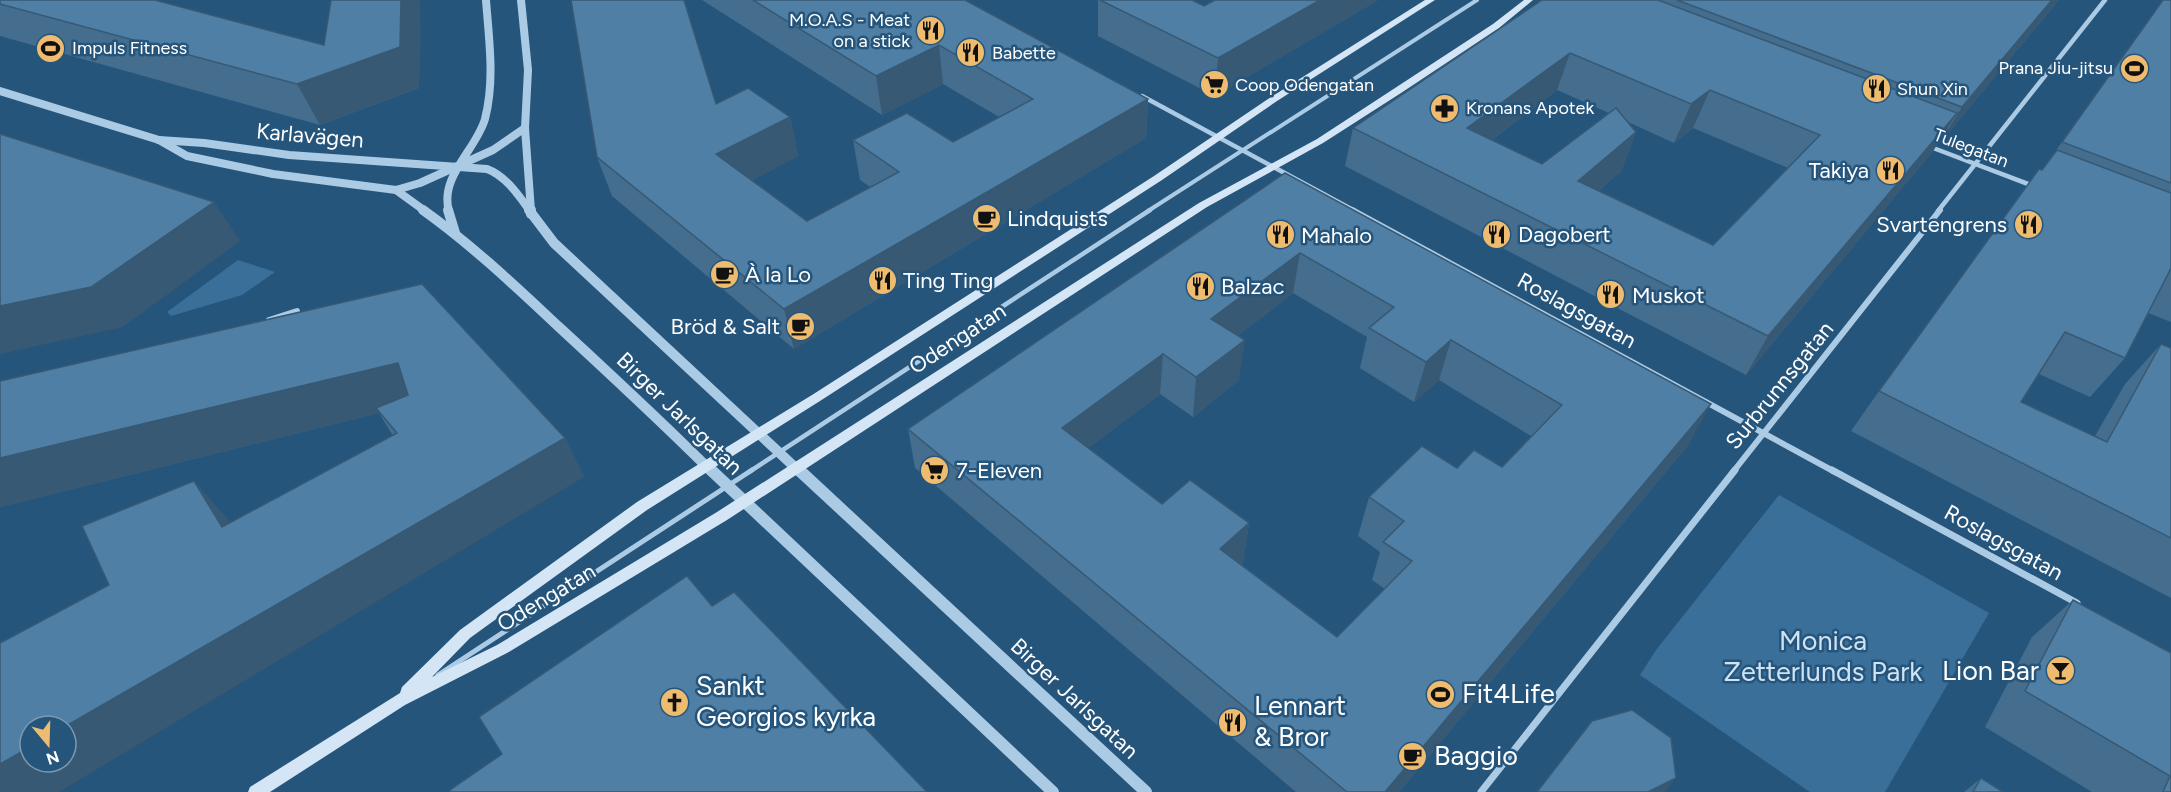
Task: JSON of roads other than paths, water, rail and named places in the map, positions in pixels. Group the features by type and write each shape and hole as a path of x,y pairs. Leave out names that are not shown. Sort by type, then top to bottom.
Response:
{"main road":[{"name":"Odengatan","path":"400,700 465,634 642,506 1431,0"},
{"name":"Odengatan","path":"256,792 400,700 502,649 743,503 1203,205 1320,141 1496,26 1529,0"}],"street":[{"path":"455,233 446,202 449,185 484,122 492,83 486,0"},
{"path":"521,0 528,70 525,128 531,214"},
{"name":"Surbrunnsgatan","path":"1481,792 2105,0"},
{"name":"Roslagsgatan","path":"1131,90 2089,609"},
{"name":"Karlavägen","path":"0,91 159,141 187,156 273,174 396,190 415,185 493,150 525,128"},
{"name":"Karlavägen","path":"159,141 204,143 289,155 458,166 493,171 505,179 531,214"},
{"name":"Tulegatan","path":"1924,145 2043,189"},
{"name":"Karlavägen","path":"396,190 455,233"},
{"name":"Birger Jarlsgatan","path":"531,214 539,227 554,243 1146,792"},
{"name":"Birger Jarlsgatan","path":"455,233 660,420 743,503 1053,792"},
{"path":"265,321 297,311"}],"lane":[{"name":"Odengatan","path":"400,700 779,451 1477,0"}],"place":[{"name":"M.O.A.S - Meat on a stick","path":"931,30"},
{"name":"Impuls Fitness","path":"51,48"},
{"name":"Babette","path":"971,53"},
{"name":"Prana Jiu-jitsu","path":"2134,68"},
{"name":"Coop Odengatan","path":"1214,85"},
{"name":"Shun Xin","path":"1876,89"},
{"name":"Kronans Apotek","path":"1445,108"},
{"name":"Takiya","path":"1890,170"},
{"name":"Lindquists","path":"986,218"},
{"name":"Svartengrens","path":"2028,224"},
{"name":"Dagobert","path":"1497,234"},
{"name":"Mahalo","path":"1280,235"},
{"name":"À la Lo","path":"724,274"},
{"name":"Ting Ting","path":"882,280"},
{"name":"Balzac","path":"1200,286"},
{"name":"Muskot","path":"1611,295"},
{"name":"Bröd & Salt","path":"801,326"},
{"name":"7-Eleven","path":"935,470"},
{"name":"Lion Bar","path":"2060,671"},
{"name":"Fit4Life","path":"1441,694"},
{"name":"Sankt Georgios kyrka","path":"675,702"},
{"name":"Lennart & Bror","path":"1233,722"},
{"name":"Baggio","path":"1413,756"}],"park label":[{"name":"Monica Zetterlunds Park","path":"1823,656"}]}
